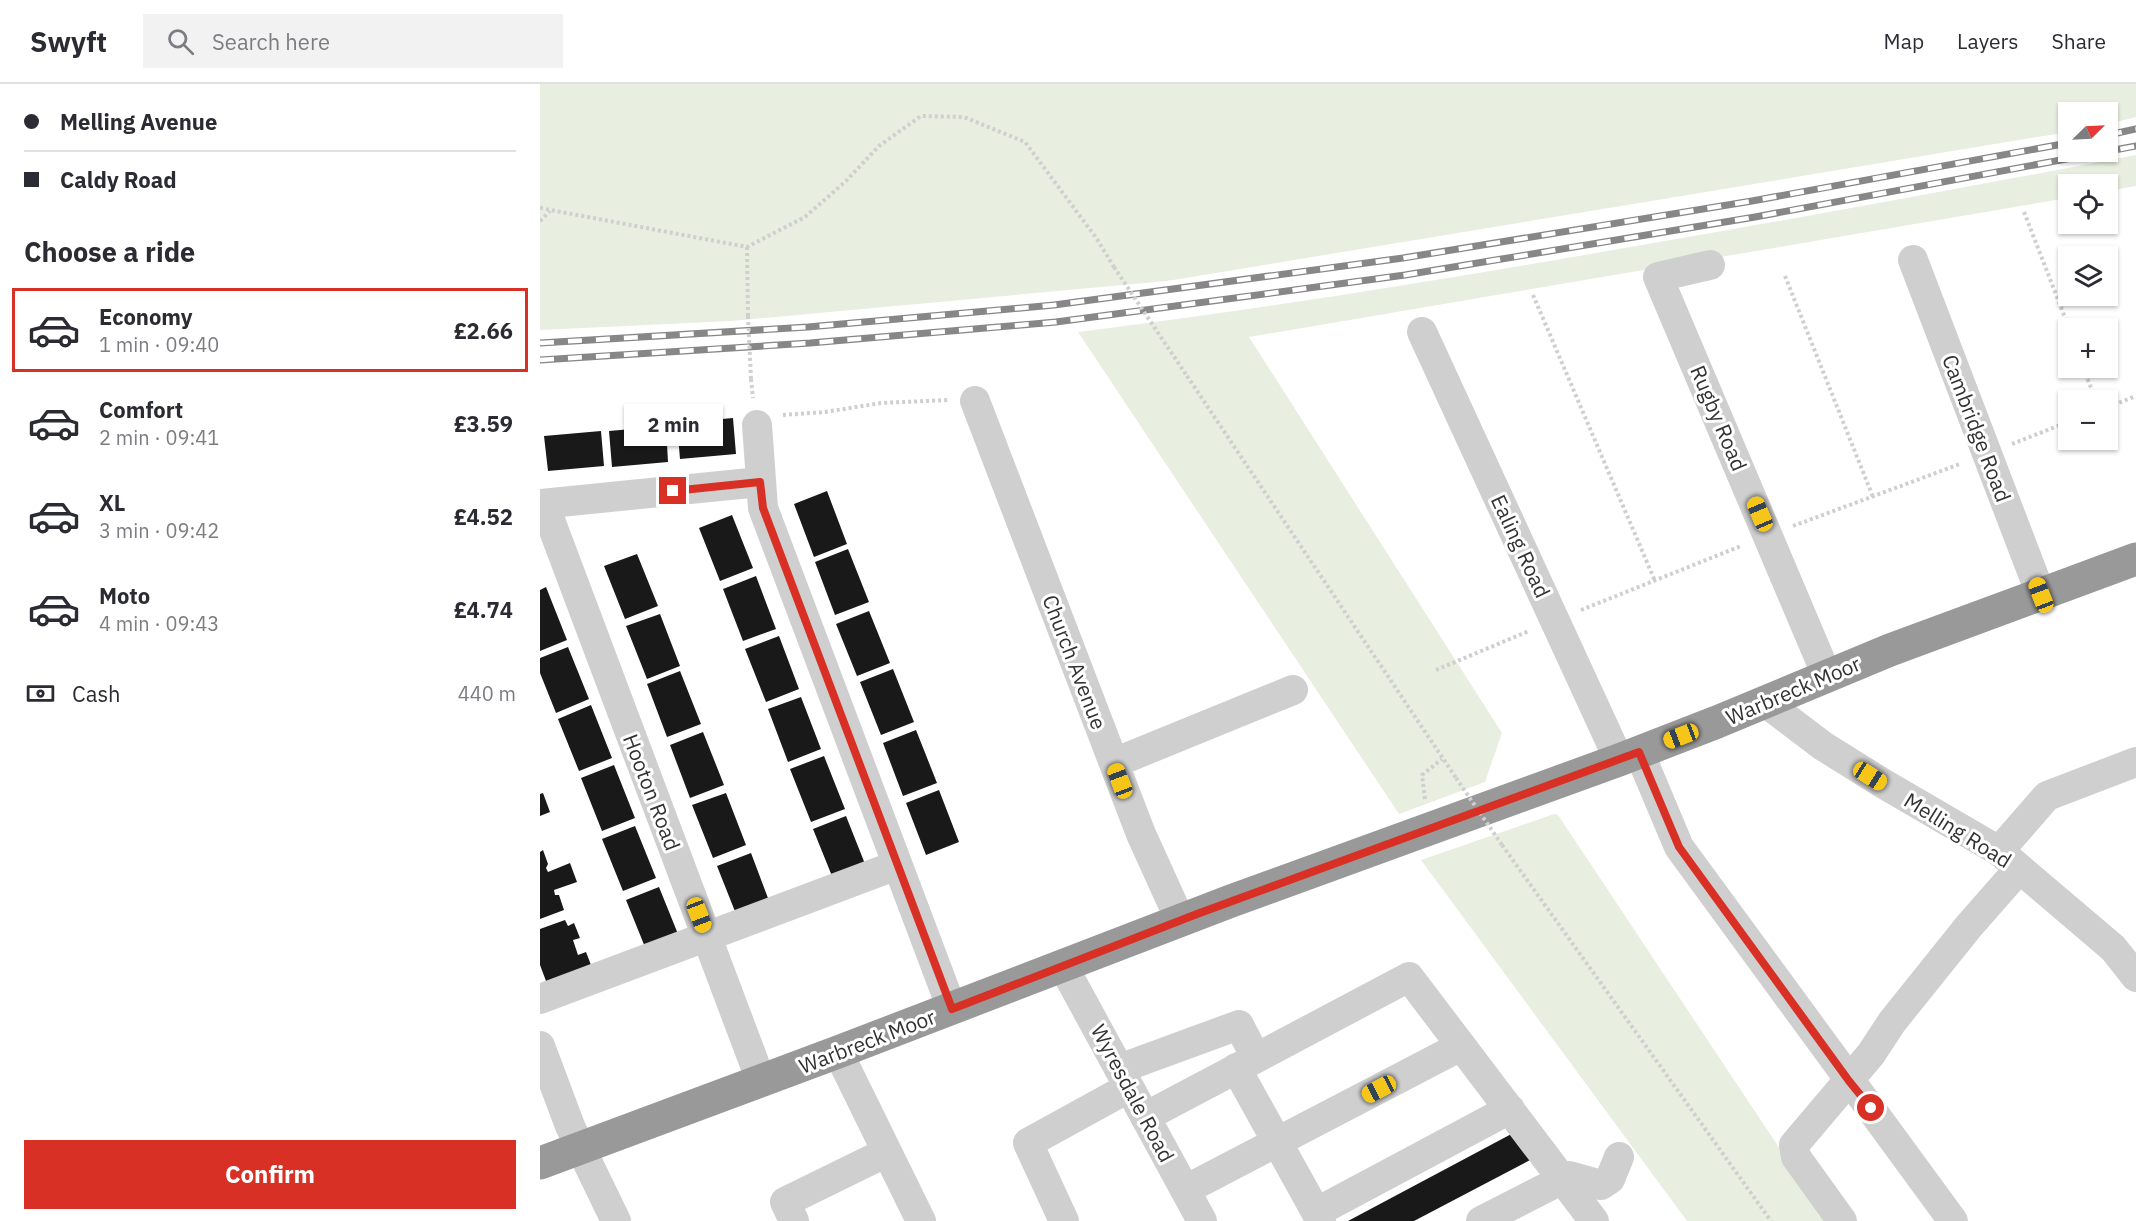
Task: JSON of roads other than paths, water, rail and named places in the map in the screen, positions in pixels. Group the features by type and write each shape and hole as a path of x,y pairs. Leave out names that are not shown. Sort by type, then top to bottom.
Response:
{"highway":[{"name":"Warbreck Moor","path":"540,1163 838,1053 1180,920 1629,756 1890,650 2136,559"}],"street":[{"name":"Cambridge Road","path":"1913,260 2041,595"},
{"name":"Rugby Road","path":"1710,265 1658,276 1827,676"},
{"name":"Ealing Road","path":"1422,332 1629,756 1679,847 1953,1221"},
{"name":"Church Avenue","path":"975,401 1141,834 1180,920"},
{"path":"765,418 760,482 763,508 952,1009"},
{"path":"542,504 760,482"},
{"name":"Hooton Road","path":"542,504 761,1081"},
{"path":"1114,764 1293,690"},
{"name":"Melling Road","path":"1765,702 1823,746 2009,860 2113,948 2136,977"},
{"path":"1842,1221 1796,1157 1794,1145 1871,1054 1892,1022 1962,934 2047,796 2136,762"},
{"path":"540,999 897,865"},
{"name":"Wyresdale Road","path":"1063,966 1202,1221"},
{"path":"1145,1117 1409,977 1562,1179"},
{"path":"1064,1221 1028,1143 1124,1078 1239,1026 1246,1063 1277,1142 1319,1217 1510,1108"},
{"path":"540,1046 580,1148 616,1221"},
{"path":"1185,1190 1461,1046"},
{"path":"838,1053 921,1221"},
{"path":"855,1174 790,1214 784,1202 887,1152"},
{"path":"1481,1221 1569,1176 1592,1206 1610,1179 1619,1157"}],"railway":[{"path":"2118,133 2136,129"},
{"path":"540,343 808,327 1054,305 1403,258 1752,201 2058,145"},
{"path":"540,360 810,343 1056,322 1405,275 1755,217 2136,146"}]}
